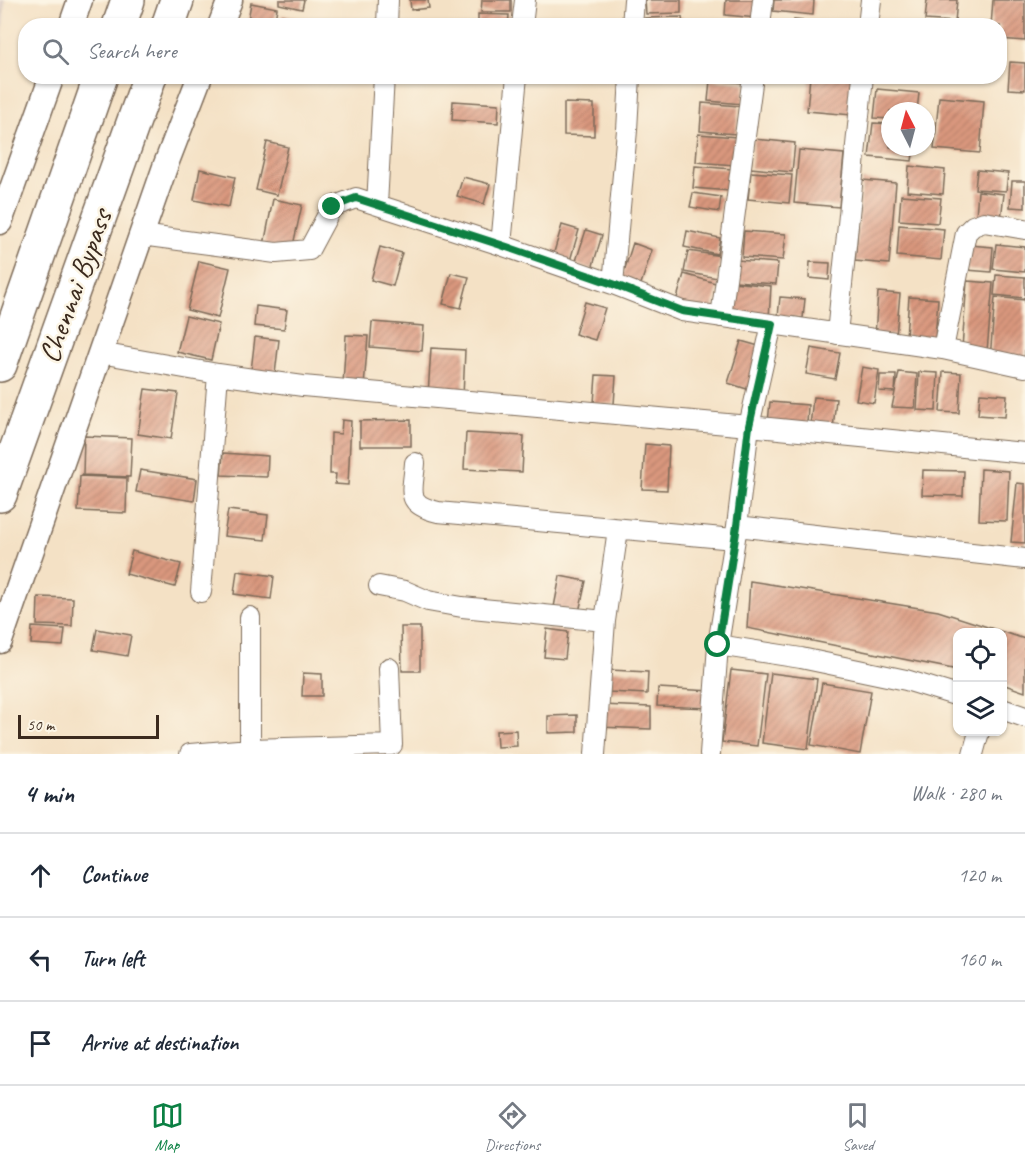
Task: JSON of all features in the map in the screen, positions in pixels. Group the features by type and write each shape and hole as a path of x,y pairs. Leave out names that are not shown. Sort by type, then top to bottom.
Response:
{"highway":[{"path":"122,18 128,0"},
{"path":"171,18 177,0"},
{"name":"Chennai Bypass","path":"0,365 98,84"},
{"name":"Chennai Bypass","path":"0,495 147,84"}],"street":[{"path":"73,18 80,0"},
{"path":"223,18 230,0"},
{"path":"387,18 388,0"},
{"path":"523,18 525,0"},
{"path":"633,18 634,0"},
{"path":"761,18 763,0"},
{"path":"869,18 871,0"},
{"path":"0,222 49,84"},
{"path":"0,641 166,164 197,84"},
{"path":"377,205 384,84"},
{"path":"501,245 516,84"},
{"path":"613,284 630,84"},
{"path":"721,317 752,84"},
{"path":"837,333 862,84"},
{"path":"141,235 276,253 309,250 332,207 356,198 501,245 682,311 943,349 1025,367"},
{"path":"943,349 966,233 973,226 984,222 1025,229"},
{"path":"710,754 718,645 736,532 749,426 772,324"},
{"path":"100,353 303,386 1025,453"},
{"path":"201,592 218,374"},
{"path":"415,463 412,496 420,507 438,512 618,529 736,532 1025,559"},
{"path":"595,754 605,621 618,529"},
{"path":"379,586 405,591 428,601 462,607 605,621"},
{"path":"250,617 250,749"},
{"path":"718,645 801,658 906,680 953,695"},
{"path":"190,754 250,749 392,750 389,668"},
{"path":"1007,712 1025,717"},
{"path":"973,754 978,736"}],"shaded area":[{"path":"0,0 5,0 0,72"}],"building":[{"path":"279,0 304,0 302,9 279,4"},
{"path":"410,0 428,0 429,8 411,10"},
{"path":"482,0 511,0 511,12 481,12"},
{"path":"645,0 681,0 681,13 646,14"},
{"path":"726,0 759,0 757,18 725,15"},
{"path":"774,0 814,0 813,15 773,11"},
{"path":"927,0 957,0 955,18 925,18"},
{"path":"993,0 1025,0 1025,41 1007,40 1007,18 992,18"},
{"path":"251,3 277,8 275,18 248,18"},
{"path":"478,14 509,15 509,18 478,18"},
{"path":"1010,62 1025,63 1025,90 1008,89"},
{"path":"710,84 745,84 743,104 708,101"},
{"path":"809,84 854,84 852,115 807,111"},
{"path":"877,89 919,93 918,102 881,102 881,118 874,118"},
{"path":"939,97 984,101 980,153 935,149"},
{"path":"453,101 499,104 498,123 452,120"},
{"path":"564,103 594,104 594,136 564,135"},
{"path":"702,103 739,106 736,134 700,131"},
{"path":"873,123 881,123 881,156 913,156 912,161 869,157"},
{"path":"698,134 737,137 735,165 696,162"},
{"path":"754,139 795,143 792,172 751,168"},
{"path":"267,142 288,147 277,195 256,190"},
{"path":"799,150 844,154 839,207 794,203"},
{"path":"695,166 732,169 730,191 693,188"},
{"path":"909,166 945,170 943,194 907,191"},
{"path":"200,169 235,177 229,207 194,200"},
{"path":"977,170 1008,173 1006,191 975,189"},
{"path":"751,172 792,175 789,203 748,199"},
{"path":"463,177 490,184 484,204 457,196"},
{"path":"862,180 896,183 889,264 855,261"},
{"path":"1012,181 1025,181 1025,208 1010,207"},
{"path":"978,191 1004,194 1001,219 976,216"},
{"path":"693,193 721,197 719,212 690,207"},
{"path":"901,195 941,198 938,223 899,220"},
{"path":"273,199 302,205 292,250 264,245"},
{"path":"562,225 579,230 569,264 552,259"},
{"path":"899,225 944,229 941,260 897,256"},
{"path":"586,230 602,235 592,269 575,264"},
{"path":"687,231 720,238 717,254 684,247"},
{"path":"744,231 786,234 783,260 742,257"},
{"path":"633,243 652,250 640,287 621,281"},
{"path":"996,244 1025,247 1025,272 993,269"},
{"path":"969,245 993,247 991,272 967,270"},
{"path":"380,247 402,253 393,286 371,280"},
{"path":"688,251 721,256 717,278 684,272"},
{"path":"736,260 778,263 776,284 735,281"},
{"path":"199,261 230,268 218,318 187,310"},
{"path":"810,262 830,263 829,280 809,278"},
{"path":"451,273 469,277 461,308 443,304"},
{"path":"684,274 719,284 711,314 675,305"},
{"path":"996,275 1025,277 1025,298 994,295"},
{"path":"967,281 993,283 987,351 962,348"},
{"path":"732,282 771,286 769,318 730,314"},
{"path":"878,292 900,294 896,336 875,335"},
{"path":"780,297 805,299 803,318 778,316"},
{"path":"909,297 938,299 935,339 906,336"},
{"path":"995,297 1025,300 1025,362 990,359"},
{"path":"585,302 605,308 595,340 575,334"},
{"path":"256,306 287,310 284,329 254,326"},
{"path":"186,316 219,324 211,360 177,352"},
{"path":"372,322 424,326 422,351 370,347"},
{"path":"346,335 368,336 364,387 343,384"},
{"path":"255,337 279,340 275,374 251,371"},
{"path":"741,341 766,348 753,391 728,383"},
{"path":"431,348 465,350 463,397 428,395"},
{"path":"811,348 840,353 835,379 806,374"},
{"path":"862,367 879,370 874,403 856,400"},
{"path":"899,372 917,374 915,408 892,407"},
{"path":"919,372 938,373 936,411 917,410"},
{"path":"943,372 961,373 959,413 940,412"},
{"path":"596,375 616,376 614,404 594,403"},
{"path":"880,375 896,375 895,392 879,391"},
{"path":"145,389 178,393 171,439 138,434"},
{"path":"980,393 1007,395 1005,417 978,415"},
{"path":"813,397 836,399 833,429 810,427"},
{"path":"770,402 808,405 807,426 768,423"},
{"path":"342,420 351,421 348,485 335,484 336,474 330,474 331,433 341,434"},
{"path":"411,420 411,446 360,446 360,421"},
{"path":"466,433 524,436 522,472 464,469"},
{"path":"84,436 132,438 130,477 83,475"},
{"path":"645,444 669,446 667,490 642,489"},
{"path":"223,453 268,456 267,477 221,475"},
{"path":"981,469 1009,471 1007,521 979,520"},
{"path":"140,470 197,479 194,501 136,492"},
{"path":"923,470 964,471 963,496 922,495"},
{"path":"80,476 127,478 126,513 78,511"},
{"path":"1017,483 1025,484 1025,543 1011,542"},
{"path":"228,510 268,515 265,540 224,536"},
{"path":"132,551 181,564 175,587 126,574"},
{"path":"237,571 274,576 271,599 234,594"},
{"path":"560,576 586,581 579,612 554,607"},
{"path":"750,581 938,611 991,628 953,628 953,669 747,628"},
{"path":"38,597 73,598 72,626 37,625"},
{"path":"32,627 65,629 63,646 31,644"},
{"path":"401,627 420,627 420,671 402,671"},
{"path":"97,629 131,635 127,656 93,650"},
{"path":"547,629 568,632 565,659 544,657"},
{"path":"1007,633 1025,639 1025,692 1007,686"},
{"path":"610,670 648,672 647,694 609,692"},
{"path":"731,670 766,674 757,746 722,742"},
{"path":"303,673 322,674 322,696 302,696"},
{"path":"771,673 817,679 808,749 762,743"},
{"path":"822,683 871,691 860,754 811,745"},
{"path":"658,688 711,691 710,708 657,706"},
{"path":"600,705 651,707 651,729 599,727"},
{"path":"577,715 577,732 548,733 548,716"},
{"path":"516,730 517,746 497,747 496,731"}],"route":[{"path":"332,207 356,198 501,245 682,311 772,324 749,426 737,526 718,645"}]}
